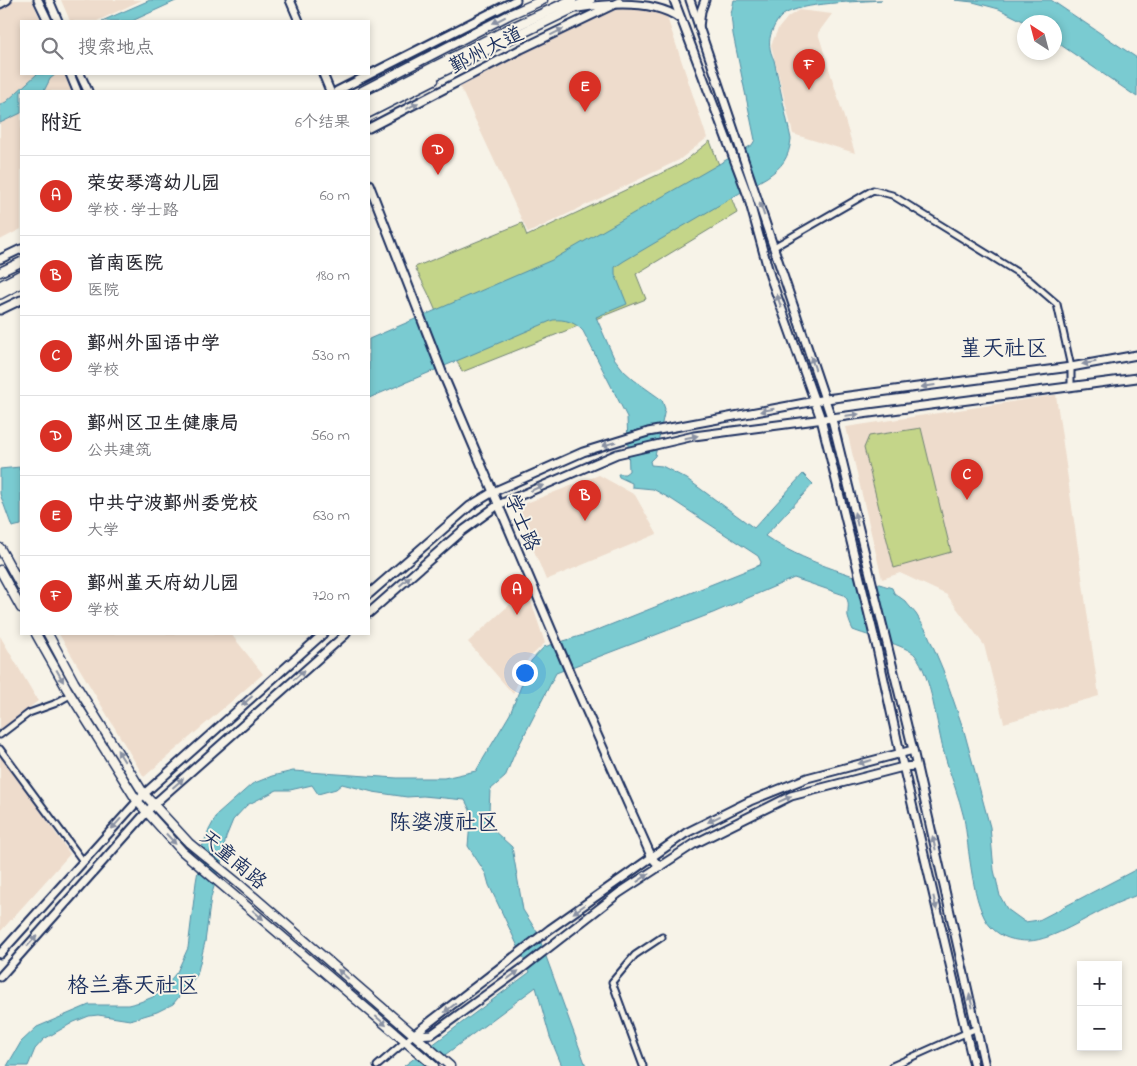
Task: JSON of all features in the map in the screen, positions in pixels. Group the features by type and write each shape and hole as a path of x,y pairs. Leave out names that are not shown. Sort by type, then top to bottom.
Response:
{"highway":[{"path":"370,99 507,30 572,0"},
{"path":"370,108 590,0"},
{"path":"0,286 20,276"},
{"path":"0,294 20,284"}],"main road":[{"name":"鄞州大道","path":"364,90 511,14 543,0"},
{"name":"鄞州大道","path":"370,112 594,0"},
{"path":"0,272 20,262"},
{"path":"0,298 20,288"},
{"path":"0,548 20,584"},
{"path":"0,570 20,606"},
{"path":"37,635 70,694 137,802 146,812 182,851 434,1066"},
{"name":"天童南路","path":"49,635 74,682 144,794 153,805 195,848 450,1066"}],"street":[{"path":"0,4 7,0"},
{"path":"38,0 48,20"},
{"path":"48,0 58,20"},
{"path":"290,0 300,20"},
{"name":"鄞州大道","path":"370,74 516,0"},
{"path":"674,0 748,196 770,276 821,420 858,566 903,767 974,1066"},
{"path":"690,0 831,418 916,766 985,1066"},
{"path":"699,30 701,11 705,0"},
{"path":"578,8 619,2 650,2 673,11 681,20"},
{"name":"鄞州大道","path":"370,127 521,49 619,2"},
{"path":"70,75 78,90"},
{"path":"80,75 88,90"},
{"path":"322,75 330,90"},
{"name":"鄞州大道","path":"339,90 368,75"},
{"name":"学士路","path":"370,187 417,311 498,505 652,858 660,866"},
{"path":"774,247 873,190 892,195 1028,280 1057,304 1071,366 1071,387"},
{"path":"0,259 20,249"},
{"path":"0,310 20,300"},
{"path":"370,593 470,506 493,492 583,452 648,432 826,400 1137,355"},
{"path":"370,612 461,532 498,505 617,454 694,436 1137,378"},
{"path":"1,951 144,794 322,635"},
{"path":"0,977 153,805 345,635"},
{"path":"0,735 29,713 54,704 70,694"},
{"path":"0,749 83,861"},
{"path":"416,1038 550,929 686,833 750,801 807,778 912,750"},
{"path":"377,1066 405,1042 432,1034 520,970 619,893 694,844 791,796 903,767 916,766"},
{"path":"643,1066 612,982 635,955 662,938"},
{"path":"892,1066 977,1028"}],"shaded area":[{"path":"0,0 32,0 41,20 20,20 20,75 64,75 71,90 20,90 20,230 0,240"},
{"path":"61,0 142,0 99,20 70,20"},
{"path":"623,6 666,14 707,138 679,160 528,233 460,87 522,54"},
{"path":"799,10 832,14 818,33 855,153 793,134 771,45 778,29 788,17"},
{"path":"1056,395 1099,696 1004,723 984,645 947,595 900,573 882,579 846,427"},
{"path":"599,475 635,495 657,534 546,580 516,507"},
{"path":"527,589 545,643 528,659 513,694 468,642"},
{"path":"60,635 232,635 263,674 144,777"},
{"path":"0,636 38,701 0,730"},
{"path":"0,752 70,854 0,932"}],"green space":[{"path":"710,141 737,213 636,274 646,299 462,372 415,267 522,223 527,236 681,164"},
{"path":"921,428 951,552 894,568 864,448 869,436"}],"water":[{"path":"150,0 178,0 134,20 104,20"},
{"path":"734,0 882,0 803,7 781,17 773,28 770,49 791,139 789,152 784,161 777,170 767,177 615,267 615,274 627,304 596,317 614,358 624,371 662,400 665,409 655,456 650,461 651,465 662,466 687,479 754,528 803,474 813,484 765,536 810,560 892,588 894,593 905,601 916,614 927,632 943,670 964,731 990,827 994,870 1000,896 1007,909 1025,922 1039,920 1137,869 1137,895 1112,905 1049,937 1038,940 1013,939 995,931 979,906 964,818 944,753 933,701 921,664 915,655 904,648 853,630 848,617 847,600 844,595 794,578 713,613 556,673 514,755 505,777 490,790 489,811 493,830 512,847 523,910 537,932 586,1066 562,1066 550,1037 536,987 430,1066 404,1066 530,972 489,885 486,874 468,846 471,812 465,800 423,796 407,797 373,792 342,784 336,789 318,794 312,785 290,790 277,790 247,805 233,820 226,837 211,897 205,942 197,975 173,1004 157,1012 130,1020 98,1015 89,1016 44,1039 35,1049 28,1066 7,1066 21,1042 37,1027 89,1005 128,1005 140,1002 153,997 167,984 177,972 188,948 202,847 209,830 217,815 252,784 272,776 293,771 397,778 444,778 476,771 510,714 531,661 544,647 590,633 760,565 761,562 758,556 671,499 653,489 632,487 632,483 619,477 618,474 625,474 629,471 627,417 583,331 573,323 553,320 370,398 370,339 552,260 752,145 755,140 733,34 731,14"},
{"path":"955,0 1051,0 1137,58 1137,97 1062,46 1062,15 1017,15 1017,18 999,9 973,2"},
{"path":"36,75 55,75 50,79 44,90 20,90 20,113 0,123 0,105 6,102"},
{"path":"20,467 20,525 12,527 0,494 0,469"}],"place":[{"name":"鄞州堇天府幼儿园","path":"809,90"},
{"name":"中共宁波鄞州委党校","path":"585,112"},
{"name":"鄞州区卫生健康局","path":"438,175"},
{"name":"鄞州外国语中学","path":"967,500"},
{"name":"首南医院","path":"585,521"},
{"name":"荣安琴湾幼儿园","path":"517,615"}],"district":[{"name":"堇天社区","path":"1004,347"},
{"name":"陈婆渡社区","path":"444,821"},
{"name":"格兰春天社区","path":"133,984"}]}
